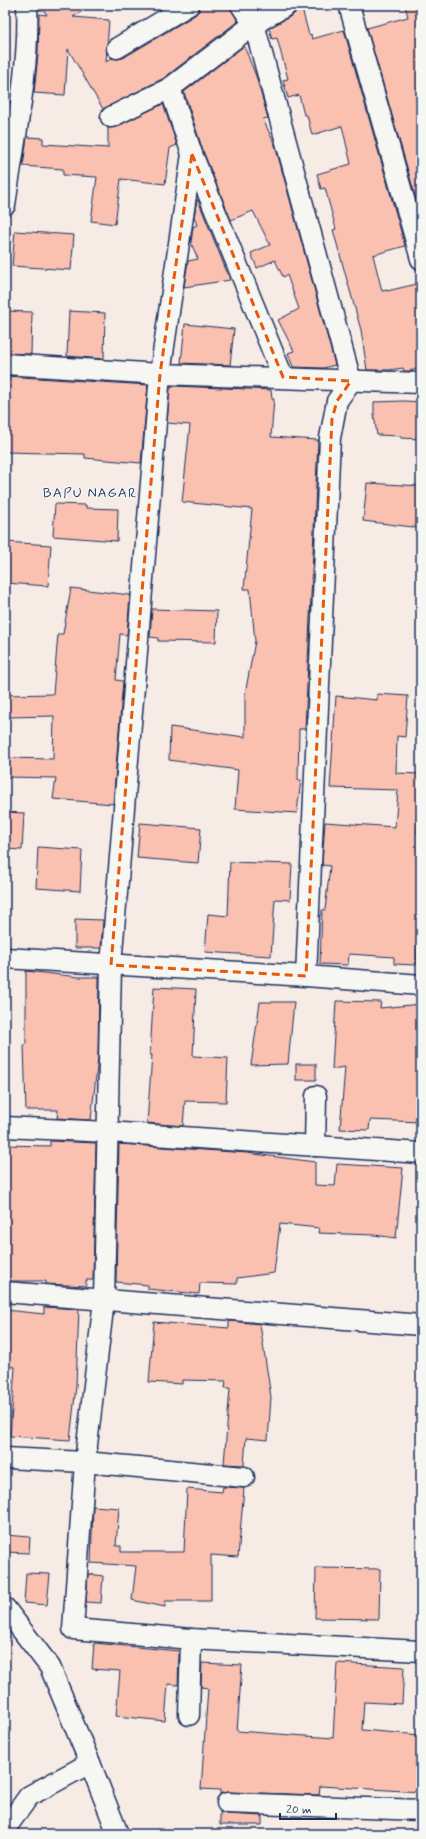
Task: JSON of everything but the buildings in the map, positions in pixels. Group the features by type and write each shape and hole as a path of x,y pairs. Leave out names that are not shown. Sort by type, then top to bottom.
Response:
{"street":[{"path":"5,205 21,98 28,26 27,5"},
{"path":"117,48 189,5"},
{"path":"241,5 254,24 351,381 338,401 330,438 306,976"},
{"path":"110,116 170,88 254,24 287,5"},
{"path":"349,5 421,259"},
{"path":"170,88 192,154 283,377"},
{"path":"192,154 160,374 111,965 104,1300 85,1462 74,1629 192,1639 421,1650"},
{"path":"5,364 160,374 283,377 421,383"},
{"path":"5,958 306,976 421,985"},
{"path":"315,1146 316,1096"},
{"path":"5,1127 108,1132 421,1153"},
{"path":"5,1292 421,1325"},
{"path":"5,1458 85,1462 244,1477"},
{"path":"5,1608 50,1667 118,1834"},
{"path":"189,1715 192,1639"},
{"path":"5,1829 30,1796 90,1763"},
{"path":"227,1803 421,1810"}],"highlighted area":[{"path":"192,154 283,377 351,381 337,401 332,419 306,976 111,965 160,374"}],"district":[{"name":"BAPU NAGAR","path":"90,493"}]}
